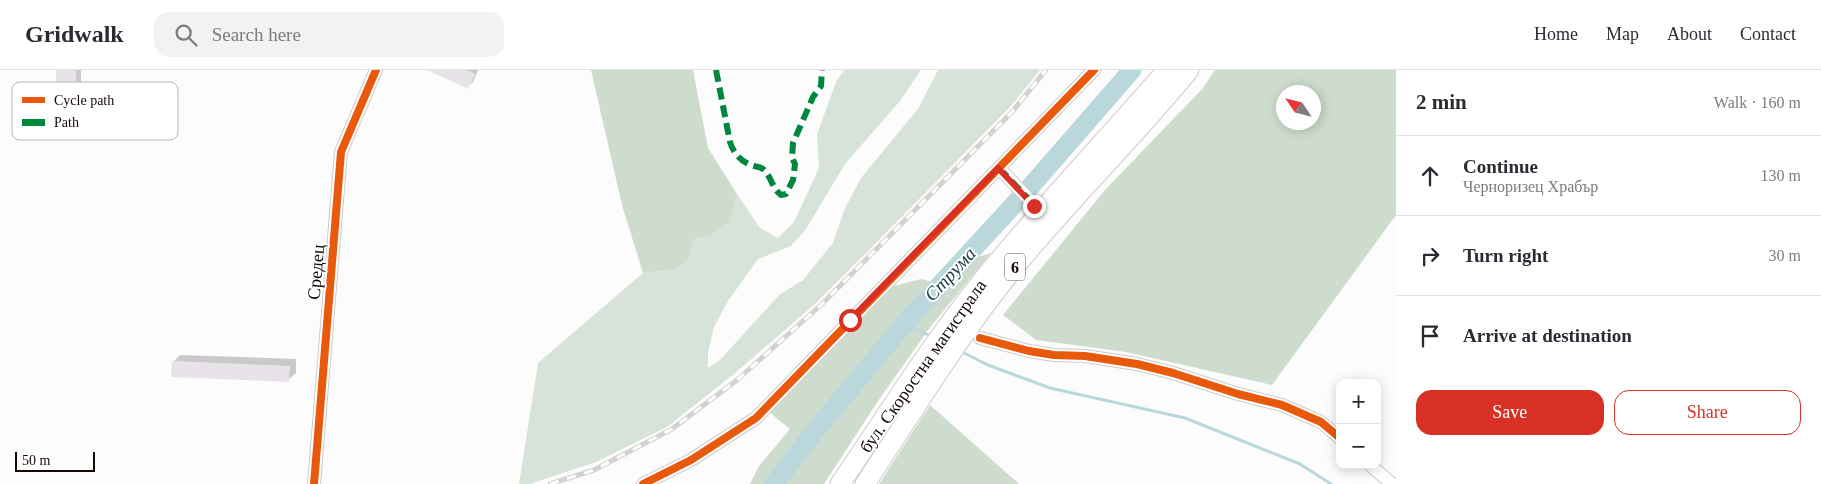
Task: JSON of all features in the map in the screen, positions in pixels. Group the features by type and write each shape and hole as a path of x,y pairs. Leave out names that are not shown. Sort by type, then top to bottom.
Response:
{"highway":[{"name":"бул. Скоростна магистрала","path":"840,484 946,328 1037,209 1167,70"},
{"name":"бул. Скоростна магистрала","path":"865,484 985,306 1018,263 1154,113 1189,70"},
{"path":"914,410 964,344 971,339 980,338 976,331 976,324 985,306"}],"street":[{"name":"Средец","path":"314,484 341,152 376,70"},
{"path":"643,484 691,460 756,418 1002,172 1094,70"},
{"path":"1002,172 1037,209"},
{"path":"980,338 1029,351 1137,364 1173,373 1238,394 1282,405 1321,422 1336,435"},
{"path":"1375,469 1392,484"}],"shaded area":[{"path":"844,70 921,70 900,101 845,164 806,229 791,246 758,259 728,301 714,327 708,352 708,368 720,360 779,295 803,280 833,243 845,208 861,178 918,109 938,70 1040,70 1010,107 815,304 734,374 667,427 596,462 530,484 519,484 538,363 643,273 676,269 689,259 694,239 709,236 729,224 737,194 760,228 778,238 794,222 819,168 817,134 836,82"}],"green space":[{"path":"591,70 693,70 708,148 737,194 729,224 709,236 694,239 689,259 676,269 643,273 622,205"},
{"path":"1215,70 1396,70 1396,215 1272,385 1126,352 1036,340 1003,315 1105,190 1203,88"},
{"path":"991,253 931,326 878,401 824,484 750,484 759,466 790,429 769,412 890,287 921,279 949,286 974,258"},
{"path":"930,405 1019,484 879,484"}],"building":[{"path":"56,70 76,70 76,82 56,82"},
{"path":"427,70 467,70 475,74 468,89"},
{"path":"172,361 290,366 289,382 171,377"}],"waterway":[{"name":"Струма","path":"774,484 815,431 905,323 1031,186 1132,70"},
{"path":"905,323 930,336"},
{"path":"964,353 988,365 1050,388 1185,418 1300,464 1331,484"}],"railway":[{"path":"550,484 594,470 672,429 737,380 821,305 1012,112 1046,70"}],"marked path":[{"path":"716,70 733,149 744,161 763,169 781,195 786,194 793,180 795,164 792,158 793,143 813,97 821,86 822,70"},
{"path":"999,168 1041,212"}],"cycle path":[{"path":"314,484 341,152 376,70"},
{"path":"643,484 691,460 756,418 1094,70"},
{"path":"980,338 1029,351 1054,355 1085,356 1137,364 1173,373 1238,394 1282,405 1321,422 1336,435"}],"route":[{"path":"850,320 998,168 1034,206"}]}
